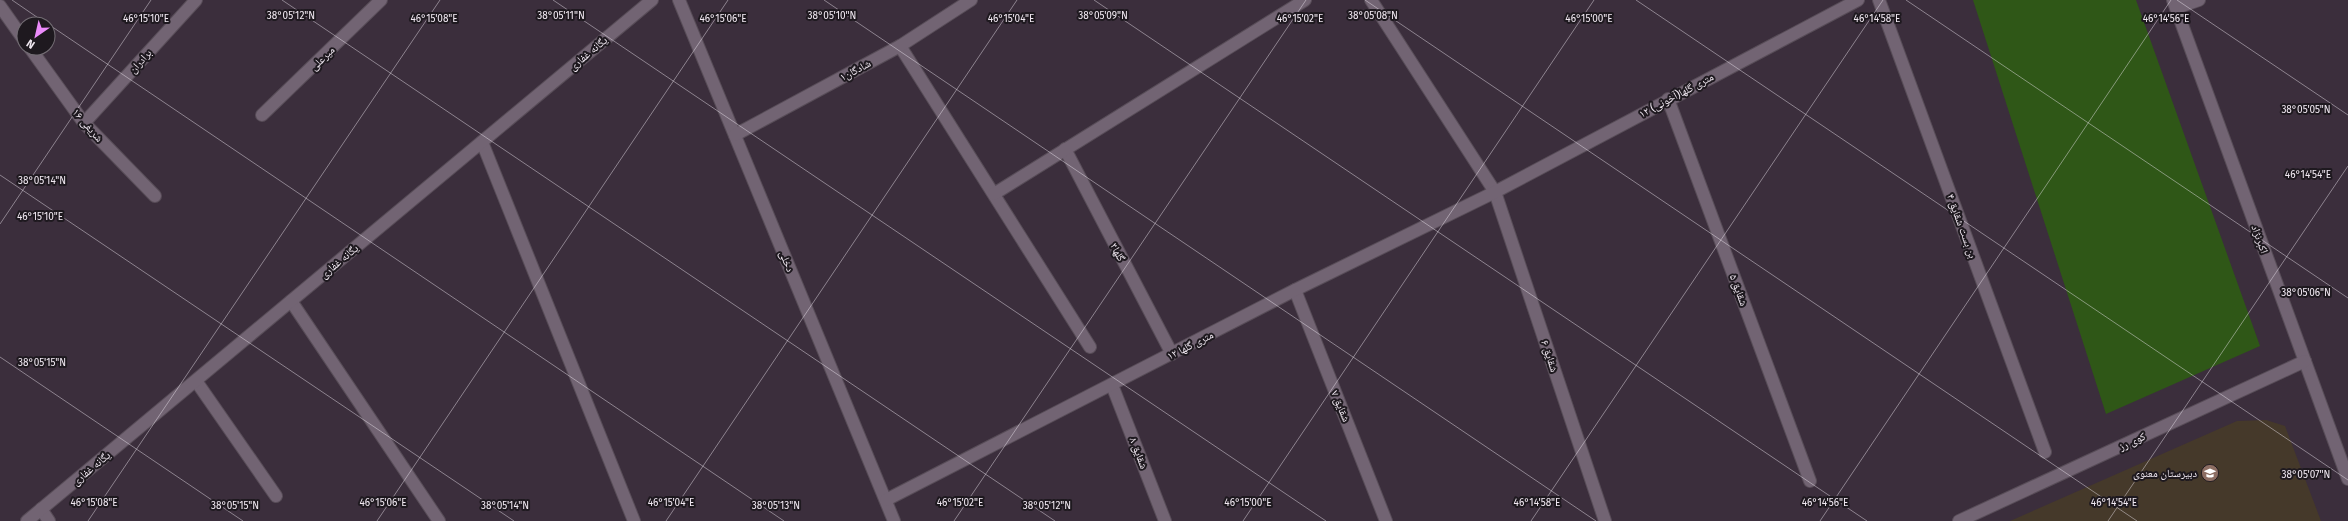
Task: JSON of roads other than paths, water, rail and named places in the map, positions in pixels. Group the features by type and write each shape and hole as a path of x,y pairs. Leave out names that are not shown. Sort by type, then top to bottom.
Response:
{"street":[{"name":"برادران","path":"84,123 196,0"},
{"name":"میرعلی","path":"262,115 381,0"},
{"name":"یگانه غفاری","path":"27,521 652,0"},
{"name":"دخلی","path":"679,0 894,521"},
{"name":"شادگان۱","path":"735,135 900,46 971,0"},
{"path":"994,194 1305,0"},
{"name":"شقایق ۶","path":"1371,0 1495,192 1605,521"},
{"name":"۱۲ متری گلها(آخونی)","path":"1495,192 1668,99 1858,0"},
{"name":"بن بست شقایق ۴","path":"1879,0 2045,452"},
{"path":"2174,4 2199,0"},
{"name":"اکبرنژاد","path":"2174,4 2348,479"},
{"path":"0,6 16,29"},
{"path":"900,46 1090,348"},
{"name":"شریفی ۱۶","path":"36,56 84,123 155,196"},
{"name":"شقایق ۵","path":"1668,99 1810,481"},
{"path":"482,142 634,521"},
{"name":"گلها۳","path":"1065,149 1172,354"},
{"name":"۱۲ متری گلها","path":"886,500 1295,290 1495,192"},
{"name":"شقایق ۷","path":"1295,290 1386,521"},
{"path":"291,301 439,521"},
{"name":"کوی رز","path":"1959,521 2305,361"},
{"path":"196,381 276,496"},
{"name":"شقایق ۸","path":"1112,384 1165,521"},
{"path":"41,510 49,521"}],"place":[{"name":"دبیرستان معنوی","path":"2210,473"}]}
